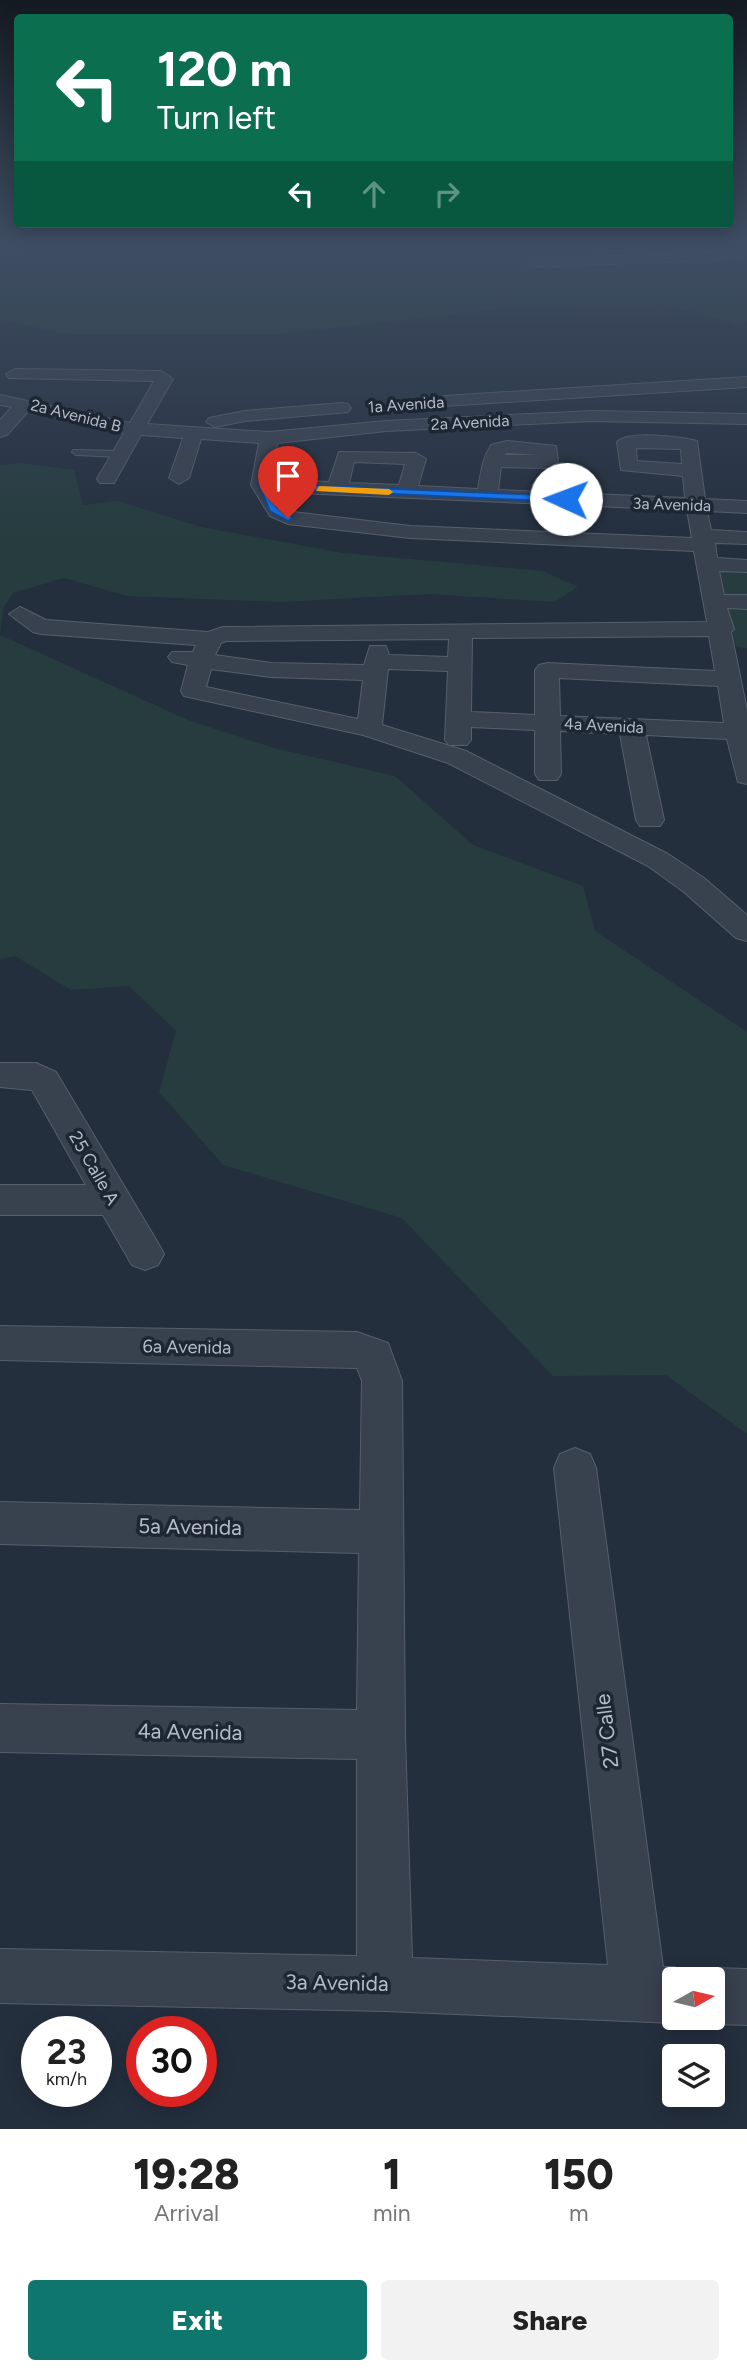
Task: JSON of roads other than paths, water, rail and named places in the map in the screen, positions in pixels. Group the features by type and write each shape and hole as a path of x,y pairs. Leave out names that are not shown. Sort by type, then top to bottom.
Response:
{"street":[{"path":"15,374 89,373 160,376 164,379 107,479"},
{"name":"1a Avenida","path":"425,402 747,382"},
{"path":"36,387 154,394"},
{"name":"2a Avenida B","path":"0,400 25,403 100,424 194,432"},
{"path":"0,431 25,403"},
{"name":"1a Avenida","path":"194,432 223,419 356,407"},
{"name":"2a Avenida","path":"194,432 269,438 386,426 567,417 747,419"},
{"path":"179,478 194,432"},
{"path":"269,438 261,485 273,509 288,518 410,532 706,548 747,538"},
{"path":"337,490 346,456 406,456 416,459 407,492"},
{"path":"487,496 492,461"},
{"path":"692,471 696,505 716,601 731,638 747,776"},
{"name":"3a Avenida","path":"261,485 747,507"},
{"path":"706,548 747,566"},
{"path":"716,601 747,602"},
{"path":"20,614 41,627 206,650 271,670 462,664"},
{"path":"731,638 461,631 380,635 223,634 206,650 193,691 369,729 457,757 658,860 694,885 747,932"},
{"path":"457,757 461,631"},
{"path":"262,704 281,635"},
{"path":"369,729 380,635"},
{"path":"100,649 206,650"},
{"path":"548,774 547,670 558,668 735,676"},
{"name":"4a Avenida","path":"460,719 743,732"},
{"path":"631,726 650,820"},
{"name":"25 Calle A","path":"0,1075 36,1075 44,1081 145,1254"},
{"path":"0,1200 112,1200"},
{"name":"6a Avenida","path":"0,1343 357,1350 374,1355 382,1381 381,1532"},
{"name":"27 Calle","path":"575,1468 657,1995"},
{"name":"5a Avenida","path":"0,1522 381,1532"},
{"path":"381,1532 385,1984"},
{"name":"4a Avenida","path":"0,1728 381,1735"},
{"name":"3a Avenida","path":"0,1976 385,1984 657,1995"},
{"path":"725,1996 747,1997"}],"lane":[{"path":"76,452 121,454"}]}
